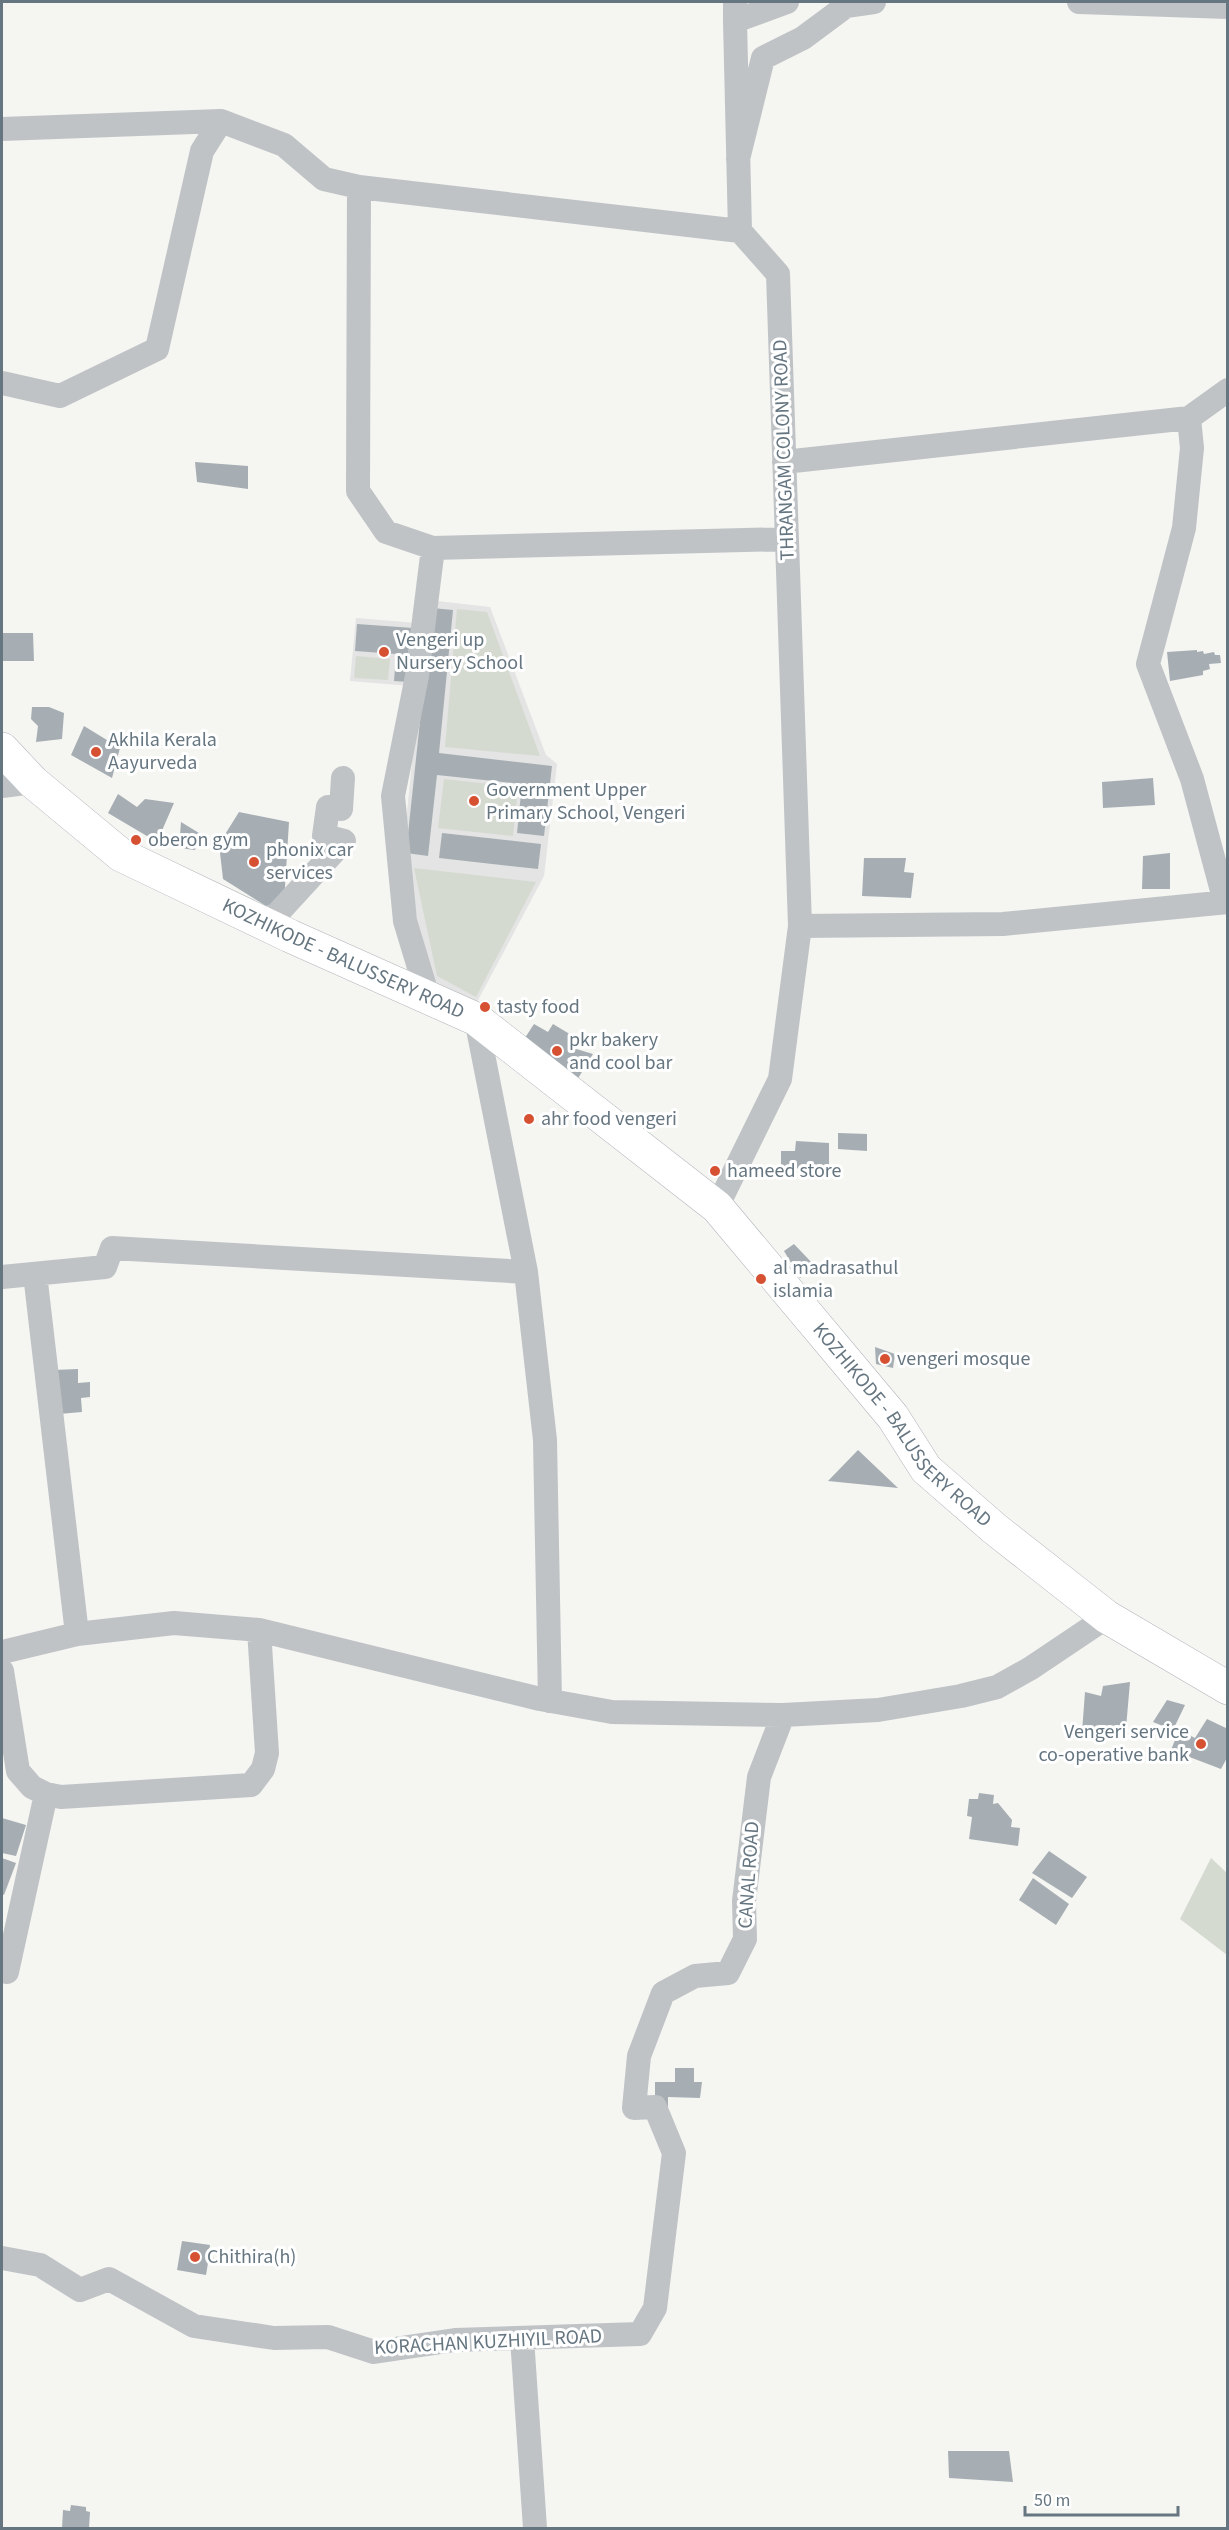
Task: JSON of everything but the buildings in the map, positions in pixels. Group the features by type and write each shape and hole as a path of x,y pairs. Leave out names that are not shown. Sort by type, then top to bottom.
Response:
{"main road":[{"name":"KOZHIKODE - BALUSSERY ROAD","path":"2,749 17,784 121,855 267,925 476,1019 717,1207 892,1417 926,1469 995,1529 1107,1617 1227,1688"}],"street":[{"path":"2,129 221,122 284,145 324,179 359,187 740,231 735,11 787,2"},
{"path":"738,159 763,58 803,38 846,6 874,2"},
{"path":"1079,2 1227,7"},
{"path":"2,383 60,396 157,349 202,152 221,122"},
{"path":"359,187 358,491 386,532 433,548 787,539"},
{"name":"THRANGAM COLONY ROAD","path":"717,1207 780,1079 800,926 778,274 740,231"},
{"path":"784,462 1189,418 1227,390"},
{"path":"800,926 1002,924 1226,902 1192,779 1148,664 1184,528 1192,448 1189,418"},
{"path":"428,997 405,921 393,796 417,676 433,548"},
{"path":"267,925 344,841 324,836 328,807 341,808 343,778"},
{"path":"476,1019 526,1272 545,1440 550,1701"},
{"path":"2,1277 105,1267 112,1248 526,1272"},
{"path":"35,1274 77,1634"},
{"path":"2,1652 77,1634 174,1623 259,1630 550,1701 612,1712 783,1716 878,1710 961,1696 997,1687 1031,1668 1107,1617"},
{"path":"2,1671 18,1772 32,1787 46,1794 61,1797 251,1785 263,1769 267,1753 259,1630"},
{"name":"CANAL ROAD","path":"640,2334 655,2308 674,2153 655,2107 634,2108 639,2056 663,1993 695,1976 728,1973 745,1938 744,1901 759,1778 783,1716"},
{"path":"7,1972 46,1794"},
{"name":"KORACHAN KUZHIYIL ROAD","path":"2,2258 40,2265 80,2290 109,2279 194,2326 274,2338 328,2337 374,2352 455,2340 640,2334"},
{"path":"522,2338 535,2529"}],"shaded area":[{"path":"428,600 490,607 546,755 557,764 544,876 476,1004 433,981 402,863"},
{"path":"457,609 487,612 540,756 445,747"},
{"name":"Vengeri up Nursery School","path":"356,618 417,623 411,686 350,681"},
{"path":"356,656 390,659 388,680 354,678"},
{"path":"444,779 518,787 513,836 438,828"},
{"path":"414,868 536,882 476,997 437,976"},
{"path":"1211,1858 1227,1873 1227,1955 1180,1919"}],"place":[{"name":"Vengeri up Nursery School","path":"384,652"},
{"name":"Akhila Kerala Aayurveda","path":"96,752"},
{"name":"Government Upper Primary School, Vengeri","path":"474,801"},
{"name":"oberon gym","path":"136,840"},
{"name":"phonix car services","path":"254,862"},
{"name":"tasty food","path":"485,1007"},
{"name":"pkr bakery and cool bar","path":"557,1051"},
{"name":"ahr food vengeri","path":"529,1119"},
{"name":"hameed store","path":"715,1171"},
{"name":"al madrasathul islamia","path":"761,1279"},
{"name":"vengeri mosque","path":"885,1359"},
{"name":"Vengeri service co-operative bank","path":"1201,1744"},
{"name":"Chithira(h)","path":"195,2257"}]}
